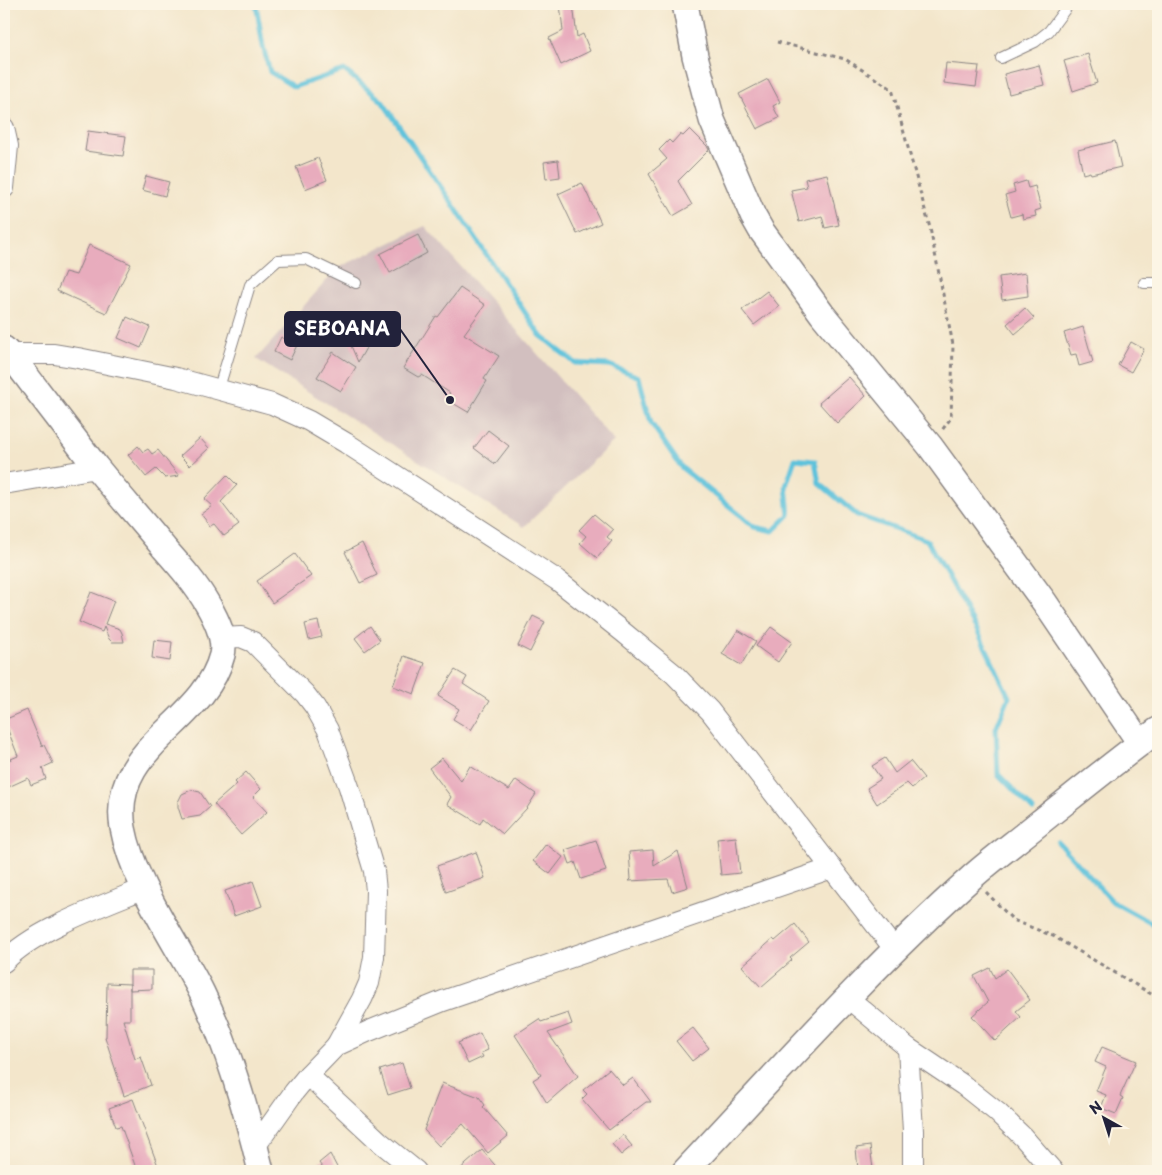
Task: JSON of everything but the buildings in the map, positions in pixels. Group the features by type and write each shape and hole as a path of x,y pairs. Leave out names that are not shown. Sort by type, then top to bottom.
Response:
{"street":[{"path":"684,4 712,120 753,216 761,230 822,314 930,446 1045,602 1149,737 972,877 894,950 685,1171"},
{"path":"4,128 8,146 4,188"},
{"path":"6,353 54,354 176,378 218,391 272,404 309,421 396,475 556,580 674,674 710,711 894,950"},
{"path":"6,353 97,468 197,588 215,617 222,638 223,652 209,684 197,701 142,757 128,777 121,810 126,844 145,888 202,993 216,1026 238,1089 261,1171"},
{"path":"4,484 97,468"},
{"path":"222,638 241,637 253,642 316,707 328,730 349,787 372,863 376,891 374,957 371,974 362,999 336,1046 308,1075 255,1147"},
{"path":"336,1046 443,1001 832,868"},
{"path":"4,962 20,947 45,933 87,912 145,888"},
{"path":"848,998 908,1048 963,1085 997,1112 1023,1137 1053,1171"},
{"path":"908,1048 913,1131 913,1171"},
{"path":"308,1075 380,1142 416,1171"}],"lane":[{"path":"1001,58 1035,42 1049,32 1069,4"},
{"path":"218,391 250,285 278,260 306,259 356,283"},
{"path":"1144,283 1158,283"}],"path":[{"path":"777,42 845,59 892,89 930,228 953,345 951,418 930,446"},
{"path":"972,877 1013,920 1053,936 1158,998"}],"shaded area":[{"path":"425,226 614,441 524,527 256,359 338,268"}],"waterway":[{"path":"256,4 263,46 270,72 294,87 344,70 382,101 540,335 575,363 609,365 639,377 651,423 682,468 755,527 773,531 789,515 786,486 795,459 815,461 819,483 857,515 927,540 978,632 1009,697 996,728 998,774 1033,810"},
{"path":"1058,842 1113,902 1158,927"}],"place":[{"name":"SEBOANA","path":"450,400"}]}
